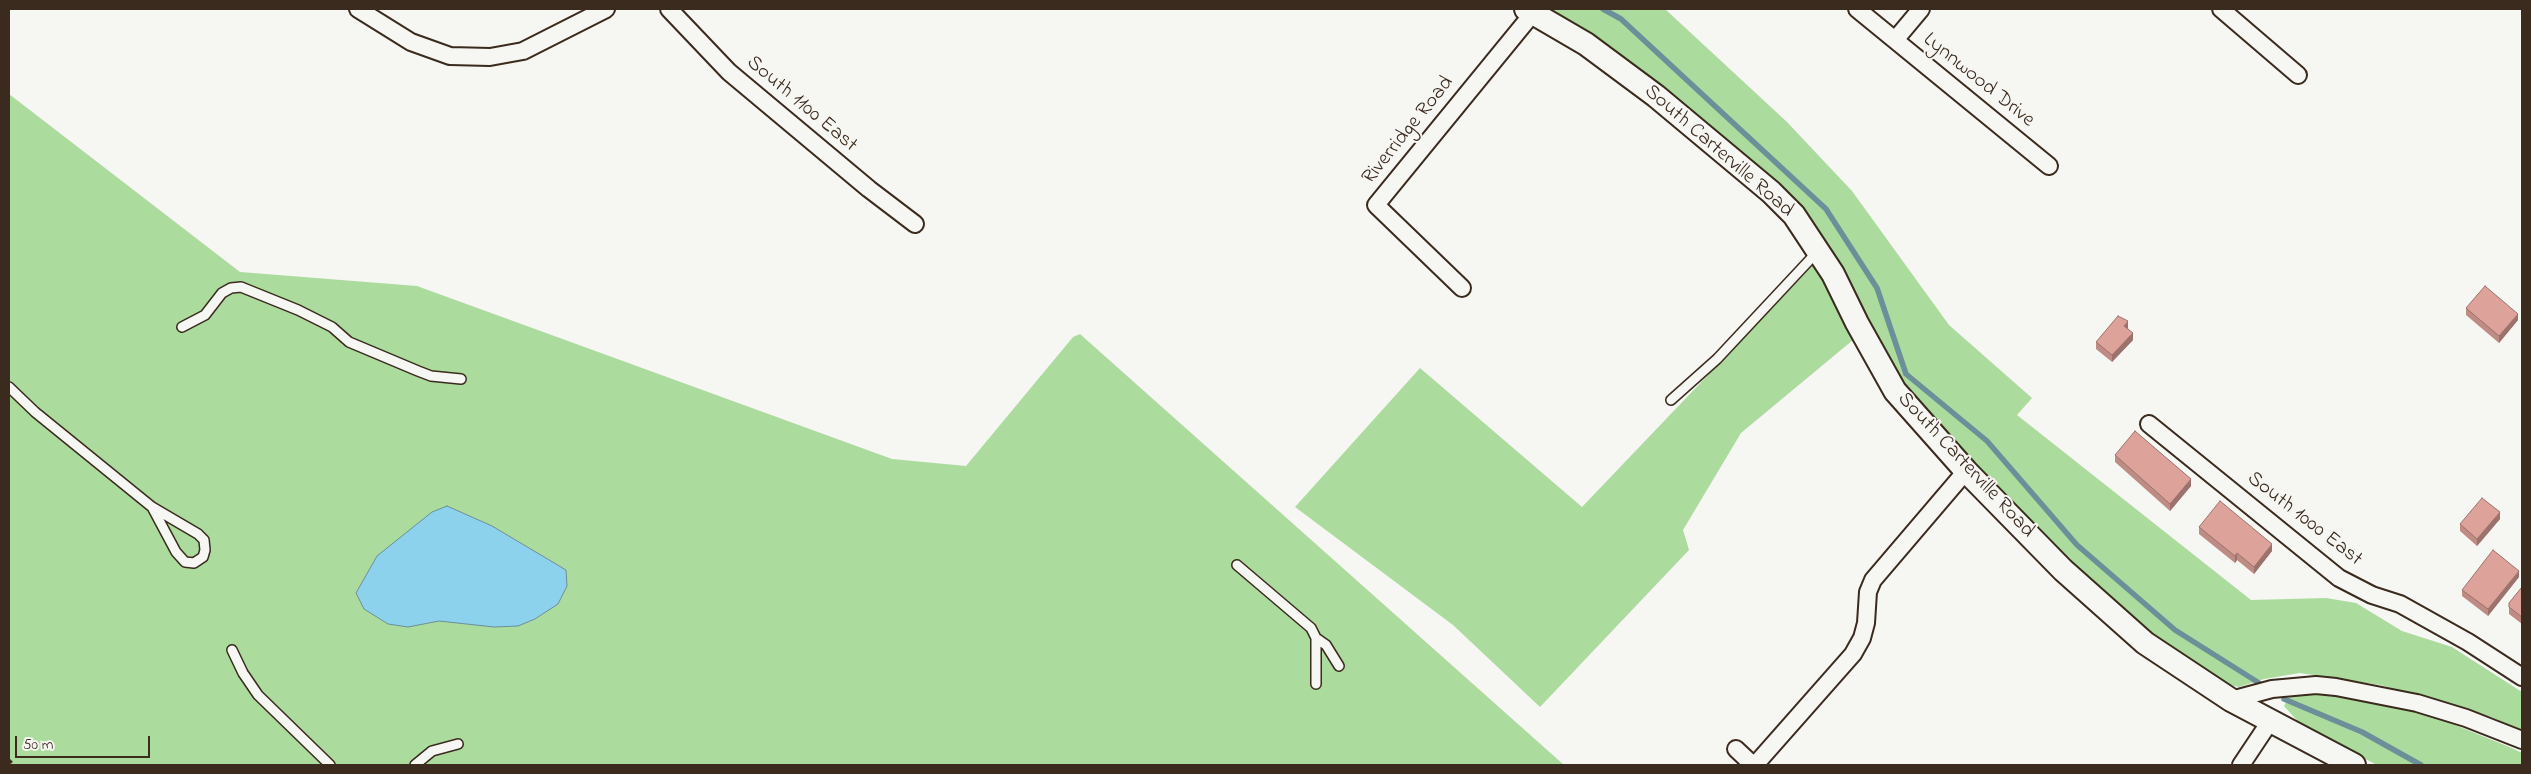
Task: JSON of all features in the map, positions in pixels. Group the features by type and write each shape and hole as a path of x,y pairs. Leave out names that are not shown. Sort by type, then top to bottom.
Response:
{"street":[{"path":"358,9 411,42 450,56 490,57 523,51 606,9"},
{"name":"South 1100 East","path":"668,9 729,72 869,189 915,224"},
{"name":"Lynnwood Drive","path":"1857,9 2049,166"},
{"path":"1895,40 1922,9"},
{"path":"2220,9 2298,75"},
{"name":"South Carterville Road","path":"1529,11 1586,44 1656,96 1771,192 1794,215 1818,251 1895,390 1966,472 2063,570 2145,643 2231,700 2354,765"},
{"name":"Riverridge Road","path":"1462,288 1376,205 1529,11"},
{"name":"South 1000 East","path":"2149,424 2339,578 2372,595 2400,604 2468,642 2522,677"},
{"path":"1736,748 1754,765 1853,654 1862,638 1866,622 1868,592 1873,580 1966,472"},
{"path":"2231,700 2272,689 2316,685 2336,687 2417,703 2466,718 2522,740"},
{"path":"2241,765 2271,720"}],"lane":[{"path":"1670,400 1717,359 1818,251"},
{"path":"182,327 206,315 226,290 241,287 322,321 349,342 430,376 461,379"},
{"path":"9,387 35,412 152,507 198,534 204,540 205,550 203,557 194,563 185,562 176,552 152,507"},
{"path":"1238,565 1311,628 1316,638 1316,684"},
{"path":"1316,638 1326,645 1339,666"},
{"path":"232,650 243,673 258,695 330,765"},
{"path":"415,765 432,751 458,744"}],"path":[{"path":"9,760 14,765"}],"green space":[{"path":"1541,9 1665,9 1787,122 1852,191 1949,325 2032,398 2017,415 2251,600 2326,598 2356,603 2402,631 2452,647 2522,692 2522,732 2494,718 2381,685 2300,673 2264,679 2239,687 2217,682 2132,621 2014,508 1921,407 1885,360 1808,216"},
{"path":"9,94 240,272 417,286 892,459 966,466 1073,337 1080,334 1564,765 9,765"},
{"path":"1814,264 1853,340 1741,433 1683,530 1689,550 1540,707 1453,625 1295,507 1420,368 1582,507"},
{"path":"2323,690 2423,712 2522,753 2522,765 2377,765 2302,726 2284,706 2291,693"}],"water":[{"path":"447,506 492,526 566,570 567,586 558,604 535,619 518,626 494,627 439,621 408,627 388,624 364,609 356,593 377,556 432,512"}],"building":[{"path":"2485,286 2518,314 2499,336 2466,308"},
{"path":"2118,316 2128,321 2124,326 2133,333 2112,355 2096,342"},
{"path":"2135,431 2191,479 2170,504 2115,455"},
{"path":"2482,498 2500,512 2477,539 2460,524"},
{"path":"2220,501 2272,544 2254,567 2237,553 2235,556 2199,527"},
{"path":"2493,550 2519,571 2488,609 2462,590"},
{"path":"2522,587 2522,617 2509,607 2509,603"}],"waterway":[{"path":"1603,9 1621,19 1826,209 1877,288 1906,374 1987,441 2077,545 2175,630 2259,683"},
{"path":"2284,699 2362,732 2421,765"}]}
